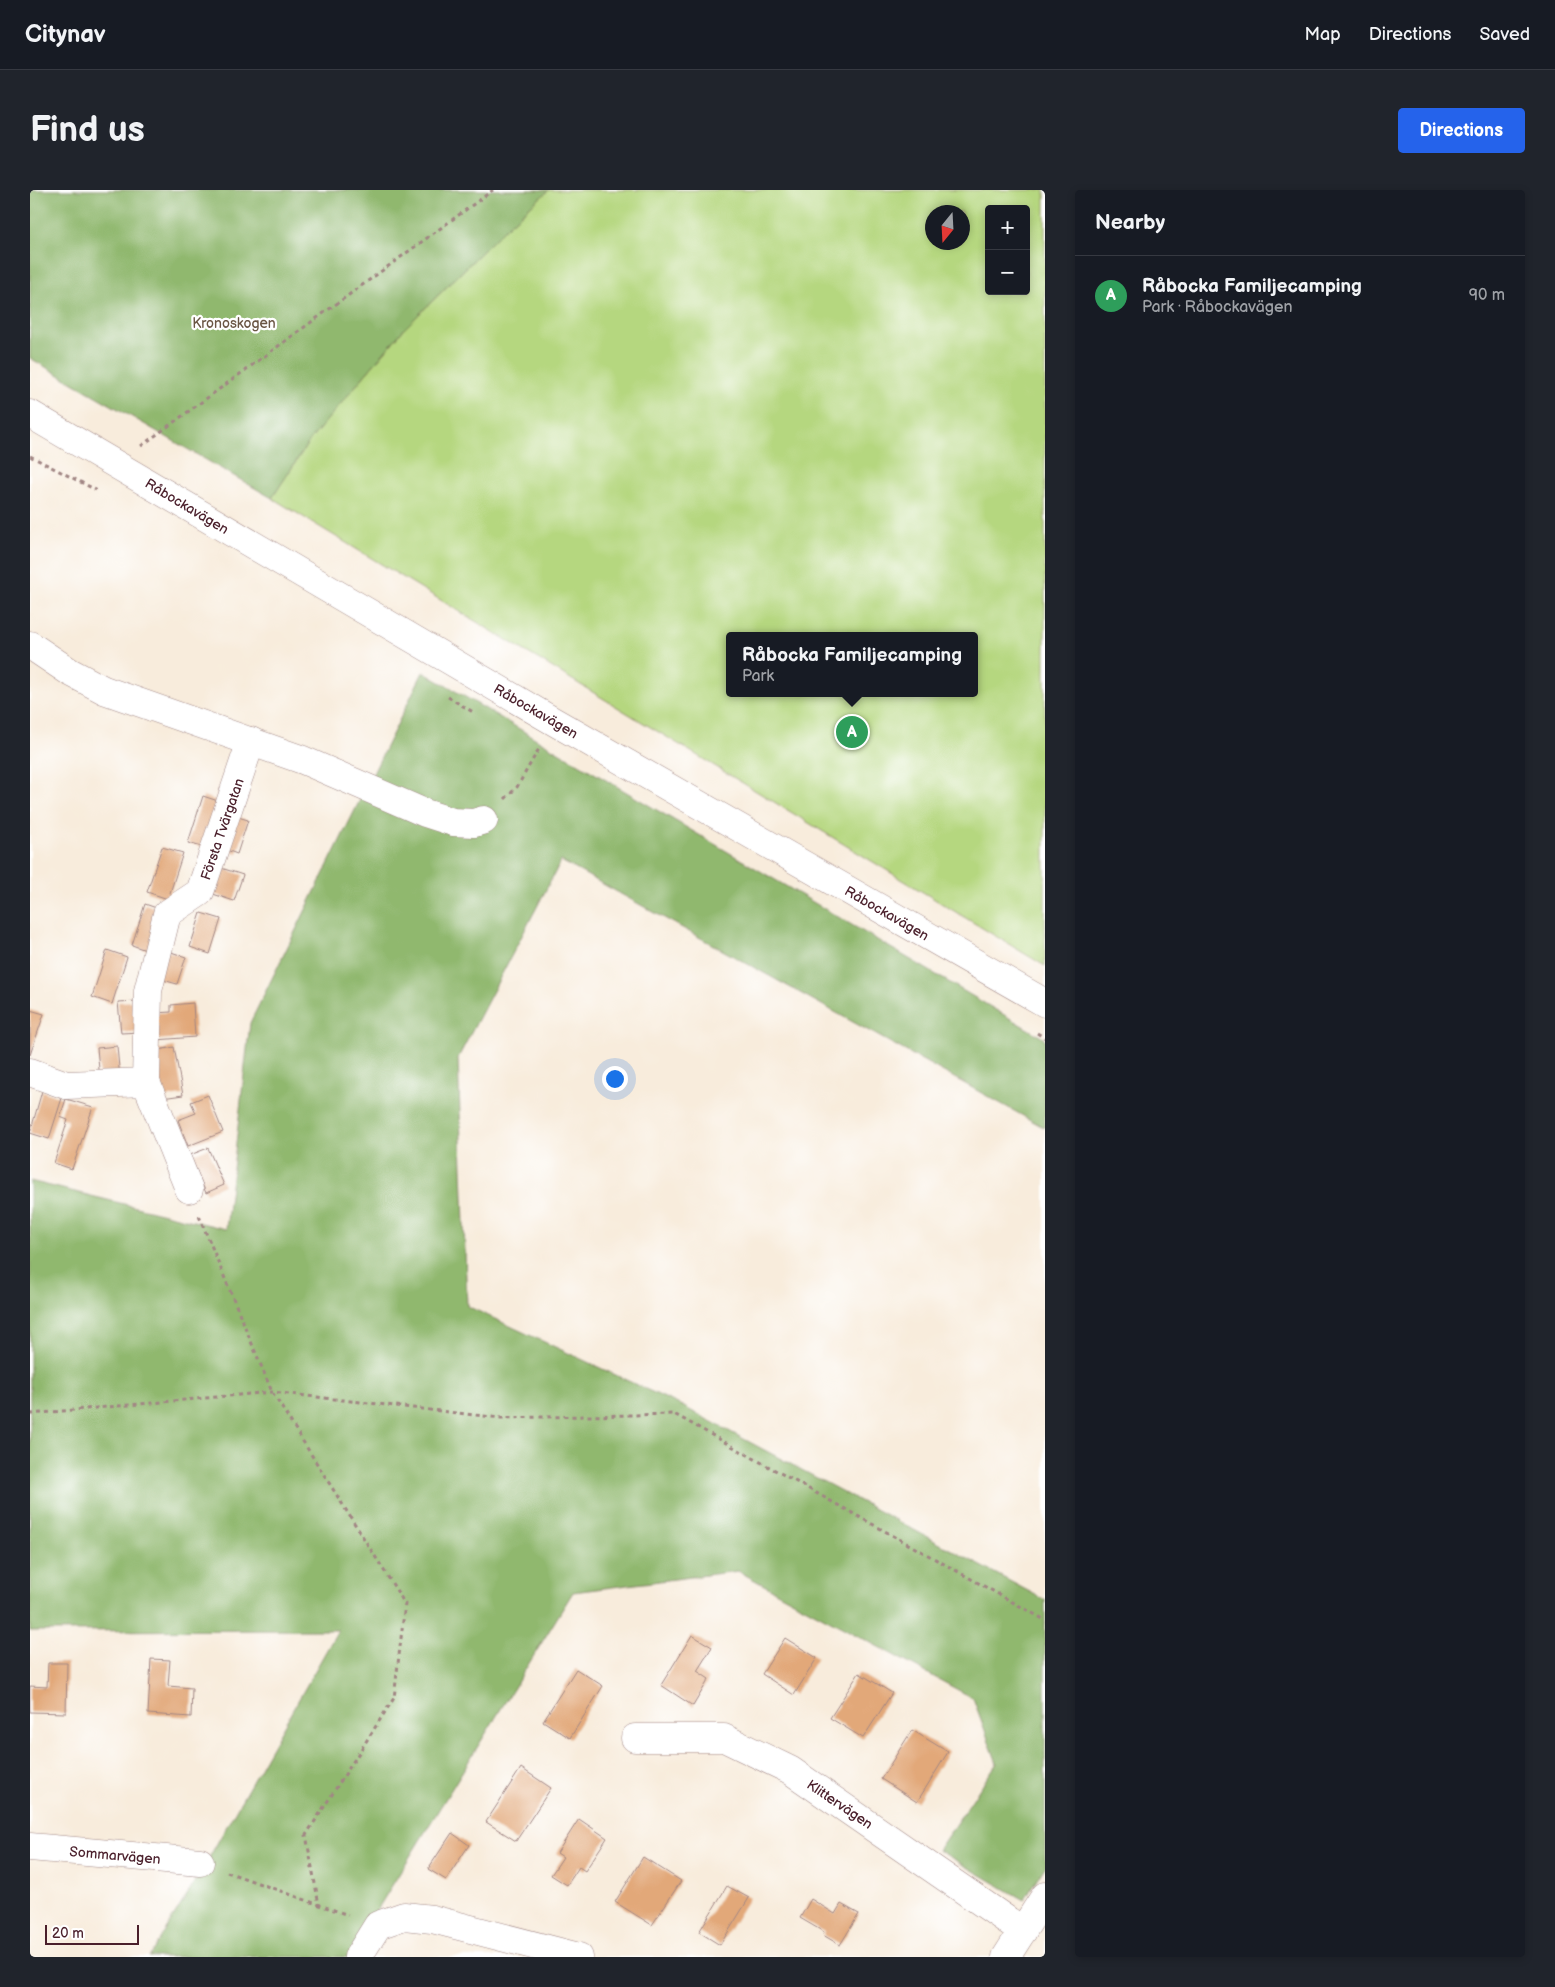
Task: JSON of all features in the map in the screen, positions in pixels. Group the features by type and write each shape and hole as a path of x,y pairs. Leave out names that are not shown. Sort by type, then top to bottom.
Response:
{"street":[{"name":"Råbockavägen","path":"30,414 553,721 1045,1003"},
{"path":"30,645 70,672 104,690 303,760 425,813 453,822 474,823 484,820"},
{"name":"Första Tvärgatan","path":"189,1189 146,1082 148,991 167,914 200,892 251,741"},
{"path":"30,1072 66,1084 146,1082"},
{"name":"Klittervägen","path":"635,1738 724,1738 790,1770 1023,1931"},
{"name":"Sommarvägen","path":"30,1847 200,1862"},
{"path":"1006,1957 1045,1896"},
{"path":"358,1957 378,1925 404,1916 432,1919 579,1957"}],"path":[{"path":"140,447 492,190"},
{"path":"484,820 517,786 553,721"},
{"path":"189,1189 272,1392 405,1604 394,1698 306,1835 319,1905"},
{"path":"30,1414 272,1392 501,1418 674,1414 1045,1620"},
{"path":"200,1862 378,1925"}],"green space":[{"name":"Kronoskogen","path":"30,190 549,190 511,223 404,329 310,440 272,498 30,358"},
{"path":"549,190 1045,190 1045,966 272,498 310,440 404,329 511,223"},
{"path":"423,672 1045,1039 1045,1128 561,861 458,1058 467,1306 682,1406 1045,1600 1045,1867 1024,1900 938,1850 997,1763 973,1698 738,1571 573,1592 348,1957 149,1957 198,1877 338,1630 30,1631 30,1181 226,1229 250,1023"}],"building":[{"path":"203,796 224,803 209,849 188,843"},
{"path":"235,816 248,820 237,854 224,849"},
{"path":"162,847 183,853 168,899 147,892"},
{"path":"218,867 243,875 234,901 210,893"},
{"path":"145,904 165,911 151,952 132,945"},
{"path":"201,913 221,919 210,954 190,947"},
{"path":"107,950 127,957 112,1004 92,997"},
{"path":"165,950 186,957 177,984 156,978"},
{"path":"137,1001 140,1032 121,1033 118,1002"},
{"path":"193,1003 195,1037 156,1040 154,1013 171,1012 171,1005"},
{"path":"30,1010 44,1014 30,1055"},
{"path":"117,1046 120,1079 100,1080 97,1048"},
{"path":"174,1047 183,1095 162,1098 153,1051"},
{"path":"42,1091 62,1098 49,1139 30,1133"},
{"path":"208,1095 223,1132 188,1146 178,1120 196,1113 191,1102"},
{"path":"66,1099 93,1107 72,1169 54,1163 68,1120 60,1117"},
{"path":"208,1148 224,1185 206,1193 190,1155"},
{"path":"692,1635 712,1647 697,1671 709,1679 693,1706 661,1685"},
{"path":"785,1638 817,1658 794,1695 762,1674"},
{"path":"151,1659 170,1660 168,1686 192,1688 191,1717 148,1714"},
{"path":"48,1663 67,1663 66,1713 30,1712 30,1686 47,1687"},
{"path":"576,1669 603,1686 570,1738 543,1721"},
{"path":"859,1673 892,1693 863,1738 830,1718"},
{"path":"912,1730 948,1752 917,1802 881,1779"},
{"path":"521,1768 551,1788 516,1841 486,1822"},
{"path":"579,1819 607,1838 585,1871 579,1867 567,1885 551,1875 563,1857 557,1853"},
{"path":"452,1833 469,1845 446,1880 428,1869"},
{"path":"643,1857 681,1881 652,1925 615,1902"},
{"path":"727,1886 749,1898 720,1945 699,1932"},
{"path":"811,1899 835,1914 841,1904 859,1914 840,1945 823,1935 824,1932 800,1918"}],"place":[{"name":"Råbocka Familjecamping","path":"852,732"}]}
